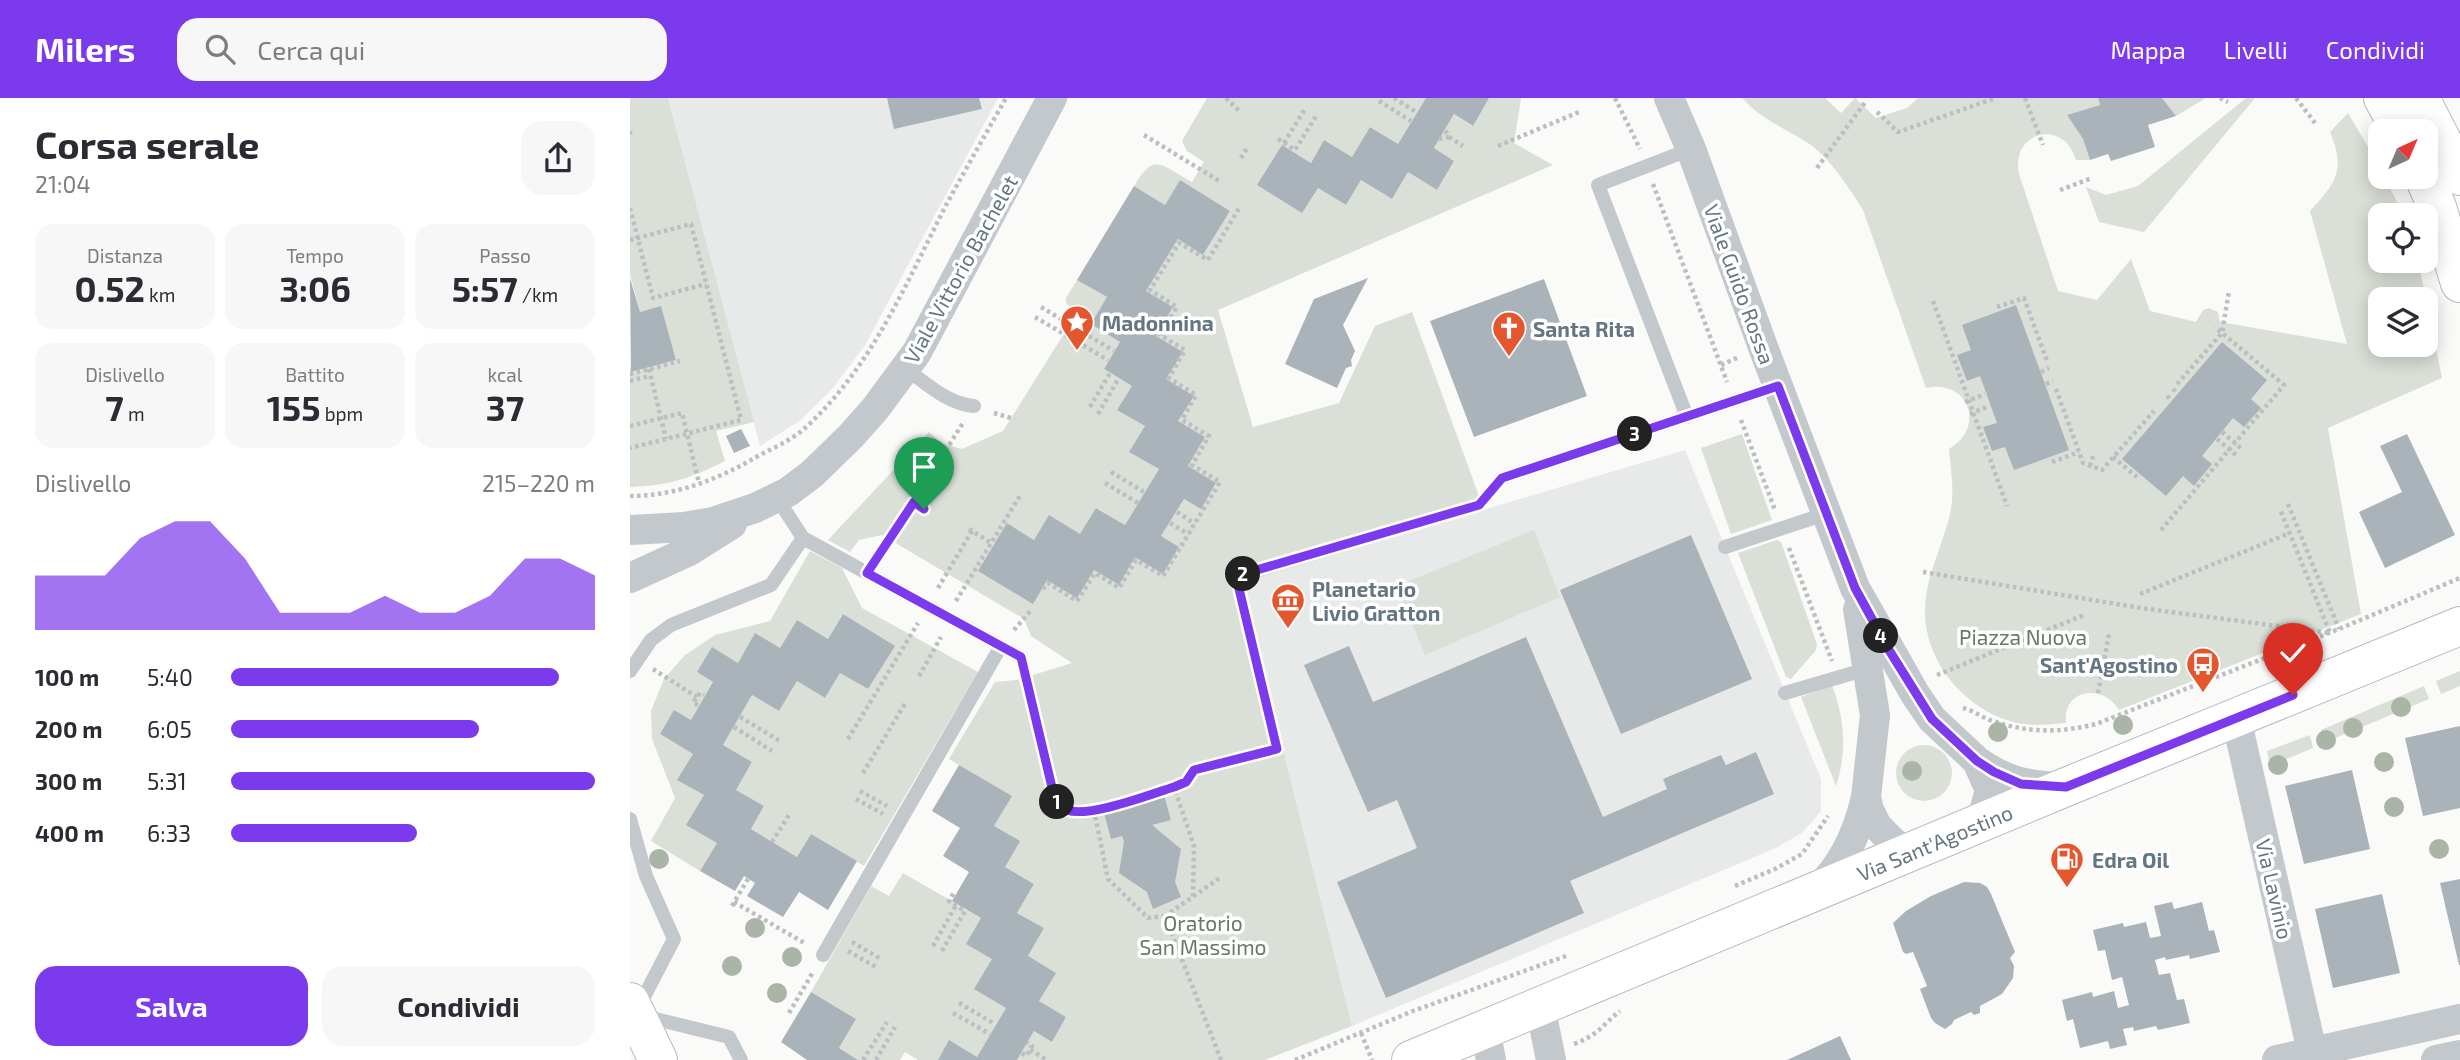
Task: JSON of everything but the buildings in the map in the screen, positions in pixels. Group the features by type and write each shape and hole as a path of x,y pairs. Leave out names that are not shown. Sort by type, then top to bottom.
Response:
{"main road":[{"path":"2383,98 2394,119"},
{"path":"2420,98 2460,176"},
{"path":"2429,189 2455,245 2460,283"},
{"name":"Via Sant'Agostino","path":"1411,1060 1488,1045 1540,1006 2460,626"},
{"path":"633,1008 658,1060"}],"street":[{"name":"Viale Vittorio Bachelet","path":"630,578 689,551 812,474 851,436 917,352 1052,98"},
{"name":"Viale Guido Rossa","path":"1669,98 1691,149 1855,588 1889,650 1932,719 1977,761 2021,784 2066,787"},
{"name":"Viale Vittorio Bachelet","path":"630,530 684,527 713,522 766,503"},
{"name":"Viale Guido Rossa","path":"1803,897 1817,889 1827,878 1852,842 1866,797 1875,715 1855,588"},
{"name":"Via Lavinio","path":"2236,718 2313,1056"},
{"name":"Viale Guido Rossa","path":"1977,761 1990,790 1981,822"},
{"name":"Viale Guido Rossa","path":"1866,797 1872,819 1891,842 1906,850 1920,848"},
{"path":"1540,1006 1551,1060"},
{"path":"2277,1060 2313,1056 2460,1019"},
{"path":"2436,1060 2460,1055"}],"lane":[{"path":"1687,417 1598,185 1691,149"},
{"path":"906,369 948,399 974,407"},
{"path":"1502,478 1778,386"},
{"path":"766,503 803,538 1021,657"},
{"path":"1725,547 1828,513"},
{"path":"634,665 651,640 671,625 771,585 803,538"},
{"path":"823,954 1001,646"},
{"path":"1785,693 1867,669"},
{"path":"630,819 646,876 674,939 633,1008 729,1037 741,1060"}],"path":[{"path":"630,496 670,493 721,477 803,430 850,378 882,331 946,206 1006,98"},
{"path":"1226,98 1241,113"},
{"path":"1394,98 1416,112"},
{"path":"1615,98 1640,150"},
{"path":"1877,111 1898,132 1996,98"},
{"path":"2025,98 2043,145"},
{"path":"2220,98 2228,102"},
{"path":"2296,98 2315,123"},
{"path":"1379,101 1411,121"},
{"path":"1817,168 1866,101"},
{"path":"1284,143 1305,109"},
{"path":"1498,146 1579,112"},
{"path":"1278,139 1295,150 1316,116"},
{"path":"1445,130 1449,138 1463,146"},
{"path":"630,131 630,136"},
{"path":"1144,135 1221,182"},
{"path":"1440,139 1449,138"},
{"path":"1241,158 1247,148"},
{"path":"2060,190 2092,178"},
{"path":"1651,179 1729,386"},
{"path":"1044,589 1048,583 1077,601 1095,573 1119,588 1136,560 1163,576 1220,482 1192,466 1209,436 1182,420 1196,395 1169,378 1185,350 1160,335 1177,307 1150,290 1179,243 1208,260 1240,207"},
{"path":"630,208 653,298 706,284"},
{"path":"630,240 691,224 741,420 630,448"},
{"path":"2177,384 2222,333 2228,291"},
{"path":"1997,307 2024,298 2047,361"},
{"path":"1933,301 1971,413 2007,506"},
{"path":"1041,307 1114,351"},
{"path":"1035,317 1108,360"},
{"path":"2161,530 2284,385 2215,327"},
{"path":"630,374 681,361"},
{"path":"2040,372 2049,368"},
{"path":"649,369 666,439"},
{"path":"1090,407 1110,373"},
{"path":"630,381 650,376"},
{"path":"1098,414 1119,378"},
{"path":"2046,384 2053,381"},
{"path":"2056,388 2083,463 2102,470 2154,411"},
{"path":"1967,401 1985,394"},
{"path":"1971,413 1989,406"},
{"path":"867,573 974,407 1014,419"},
{"path":"630,426 682,413 699,483"},
{"path":"1739,414 1778,517"},
{"path":"2222,432 2242,449"},
{"path":"2217,439 2236,455"},
{"path":"2052,462 2079,452"},
{"path":"2090,466 2093,456"},
{"path":"2113,457 2137,477"},
{"path":"1111,472 1144,492"},
{"path":"1021,657 1055,800 1065,810 1094,810 1174,787 1186,782 1194,770 1277,749 1236,576 1479,505 1502,478"},
{"path":"1105,483 1138,503"},
{"path":"919,676 949,617 1021,494"},
{"path":"914,502 924,509"},
{"path":"2288,504 2339,629"},
{"path":"2280,509 2330,633"},
{"path":"1177,512 1195,524"},
{"path":"1170,523 1188,534"},
{"path":"848,739 970,531 991,543"},
{"path":"2140,594 2290,533"},
{"path":"1785,538 1838,677"},
{"path":"1923,572 2141,608 2330,633"},
{"path":"1965,707 1989,720 2024,730 2068,731 2121,715 2330,633 2460,578"},
{"path":"1933,676 2084,615"},
{"path":"2098,693 2109,634"},
{"path":"634,665 696,697"},
{"path":"698,705 693,703 696,697 700,693 704,695"},
{"path":"863,773 906,702"},
{"path":"740,717 780,741"},
{"path":"734,727 772,751"},
{"path":"1174,787 1194,846 1193,897"},
{"path":"860,792 901,819"},
{"path":"856,799 901,819"},
{"path":"1094,810 1108,879 1148,918 1165,916 1221,877"},
{"path":"1725,890 1775,869 1802,854 1831,811"},
{"path":"772,842 789,815"},
{"path":"748,879 733,904 823,954 789,1013"},
{"path":"942,951 965,911 949,901 955,891"},
{"path":"933,946 956,905"},
{"path":"1165,916 1221,1060"},
{"path":"788,934 792,927"},
{"path":"836,932 881,959"},
{"path":"1295,1060 1413,1011 1571,954"},
{"path":"959,1003 995,1024"},
{"path":"953,1013 990,1034"},
{"path":"863,1060 887,1022"},
{"path":"876,1060 895,1027"},
{"path":"1361,1033 1372,1060"},
{"path":"1022,1053 1026,1056 1032,1046 1027,1043"},
{"path":"1030,1050 1047,1060"}],"shaded area":[{"path":"668,98 998,98 864,347 832,389 801,420 760,446"},
{"path":"1685,450 1821,779 1821,811 1802,833 1776,848 1352,1026 1240,582"}],"green space":[{"path":"630,98 668,98 754,422 716,431 725,461 679,480 630,487 630,367 632,372 676,360 661,307 640,312 630,274"},
{"name":"Oratorio San Massimo","path":"1207,98 1426,98 1398,144 1370,127 1352,157 1324,140 1311,163 1282,145 1318,188 1346,205 1361,180 1392,199 1408,172 1437,190 1454,161 1434,148 1454,114 1472,126 1489,98 1521,98 1514,143 1553,165 1218,310 1253,427 1339,403 1375,326 1412,312 1484,510 1241,583 1352,1026 1265,1060 1017,1060 1034,1031 1052,1042 1066,1017 1039,1001 1028,956 1044,928 1017,913 1034,884 1005,867 994,826 1011,796 949,759 995,682 1017,680 1072,663 1031,636 1024,619 882,535 859,540 850,552 828,540 929,432 941,443 962,449 1003,431 1077,313 1066,303 1066,298 1077,280 1107,297 1120,342 1104,369 1132,386 1118,410 1145,426 1130,452 1159,469 1125,525 1097,508 1080,534 1034,540 1007,523 1047,580 1094,570 1119,585 1135,557 1161,536 1184,499 1201,508 1216,484 1188,466 1205,437 1178,421 1193,396 1166,379 1183,352 1156,336 1173,307 1146,291 1178,239 1204,254 1230,211 1180,181 1165,205 1134,186 1141,175 1154,165 1166,167 1192,182 1204,162 1187,151 1182,141"},
{"name":"Piazza Nuova","path":"1742,98 1825,98 1841,113 1855,98 1876,118 1907,108 1918,98 2098,98 2100,105 2067,115 2083,139 2090,160 2076,160 2070,147 2061,138 2050,135 2040,135 2030,140 2022,148 2018,159 2019,174 2058,291 2097,300 2131,259 2150,311 2196,322 2203,310 2209,308 2218,312 2220,322 2347,344 2310,211 2336,175 2337,156 2330,132 2348,113 2368,147 2368,189 2390,189 2398,203 2368,203 2368,273 2421,273 2423,287 2368,287 2368,357 2438,357 2442,378 2328,428 2361,614 2119,710 2112,701 2103,696 2085,694 2070,703 2066,712 2066,723 2023,724 2002,718 1964,695 1949,679 1937,660 1929,640 1925,618 1928,586 1951,506 1949,449 1961,440 1967,429 1968,406 1953,390 1941,387 1926,388 1863,210 1840,175 1811,145 1767,119"},
{"path":"2162,98 2206,98 2176,116"},
{"path":"2246,98 2255,98 2144,232 2099,222 2086,187 2106,195 2138,186"},
{"path":"1742,434 1772,520 1731,534 1701,448"},
{"path":"1534,530 1560,597 1425,655 1397,586"},
{"path":"1777,540 1781,542 1817,644 1816,650 1791,679 1786,677 1738,553"},
{"path":"810,551 842,568 862,608 978,672 864,866 811,834 797,857 751,829 764,806 736,790 752,762 723,745 752,695 779,711 797,681 825,698 840,673 868,689 894,646 843,614 828,639 797,620 780,648 755,634 738,663 712,648 697,672 713,682 691,720 674,711 660,734 693,754 678,780 704,795 687,825 717,843 700,871 651,841 675,798 652,739 651,711 664,679 684,656 715,635 770,621"},
{"path":"2460,671 2460,686 2441,694 2436,681"},
{"path":"1832,685 1840,710 1843,736 1842,761 1836,786 1801,697"},
{"path":"2424,686 2429,699 2326,742 2321,730"},
{"path":"2310,735 2313,748 2270,766 2267,751"},
{"path":"1918,745 1930,745 1940,749 1948,757 1952,773 1948,789 1940,797 1930,801 1918,801 1908,797 1900,789 1896,779 1896,767 1900,757 1908,749"},
{"path":"903,873 981,918 1006,1008 977,1057 949,1041 938,1060 918,1060 905,1052 900,1060 858,1060 839,1048 856,1019 811,992 871,886 889,896"}],"place":[{"name":"Madonnina","path":"1077,352"},
{"name":"Santa Rita","path":"1509,358"},
{"name":"Planetario Livio Gratton","path":"1288,630"},
{"name":"Sant'Agostino","path":"2203,694"},
{"name":"Edra Oil","path":"2067,889"}],"route":[{"path":"924,509 914,502 867,573 1021,657 1055,800 1065,810 1071,811 1094,810 1174,787 1186,782 1194,770 1277,749 1236,576 1479,505 1502,478 1778,386 1855,588 1889,650 1932,719 1977,761 1994,772 2021,784 2066,787 2293,695"}]}
